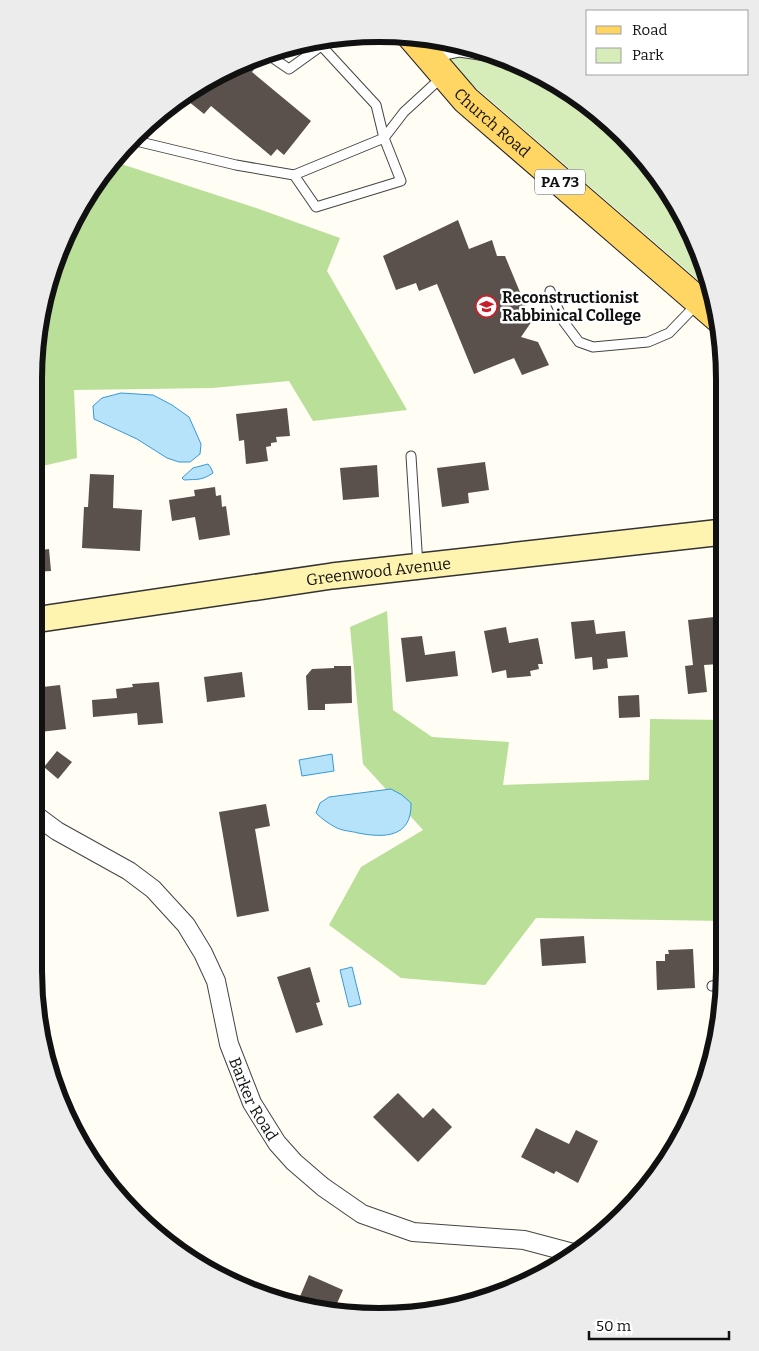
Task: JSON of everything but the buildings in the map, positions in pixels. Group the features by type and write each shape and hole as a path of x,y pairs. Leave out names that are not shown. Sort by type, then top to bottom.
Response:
{"main road":[{"name":"Church Road","path":"418,45 466,100 709,310"},
{"name":"Greenwood Avenue","path":"42,619 332,576 716,533"}],"street":[{"name":"Barker Road","path":"42,820 57,831 129,871 153,889 186,925 203,953 216,981 229,1044 252,1103 277,1143 299,1167 323,1187 362,1214 413,1232 524,1240 568,1252"}],"lane":[{"path":"294,175 316,207 401,181 384,138 376,105 323,47"},
{"path":"274,59 289,69 311,50"},
{"path":"140,142 236,165 294,175 384,138 436,66 459,52"},
{"path":"550,291 564,322 579,342 593,347 648,342 669,333 709,310"},
{"path":"412,456 418,566"},
{"path":"712,986 716,985"}],"green space":[{"path":"435,47 488,60 529,77 567,99 602,126 633,157 660,192 682,230 703,284 461,75"},
{"path":"120,164 340,238 327,271 407,410 313,421 289,381 212,388 74,390 77,458 42,466 42,380 45,336 60,271 77,230 99,192"},
{"path":"387,611 393,710 432,737 509,742 503,785 649,780 650,719 716,720 716,921 536,918 485,985 401,978 329,925 361,867 423,830 363,764 350,627"}],"water":[{"path":"121,393 153,395 189,417 201,444 200,454 190,462 179,462 167,458 137,439 94,419 93,406 102,398"},
{"path":"208,464 213,473 209,476 184,480 182,478 193,468"},
{"path":"332,754 334,771 302,776 299,760"},
{"path":"391,789 411,803 407,823 395,833 368,835 344,830 330,824 316,813 320,803 329,797"},
{"path":"352,967 361,1004 349,1007 340,970"}],"place":[{"name":"Reconstructionist Rabbinical College","path":"486,306"}]}
